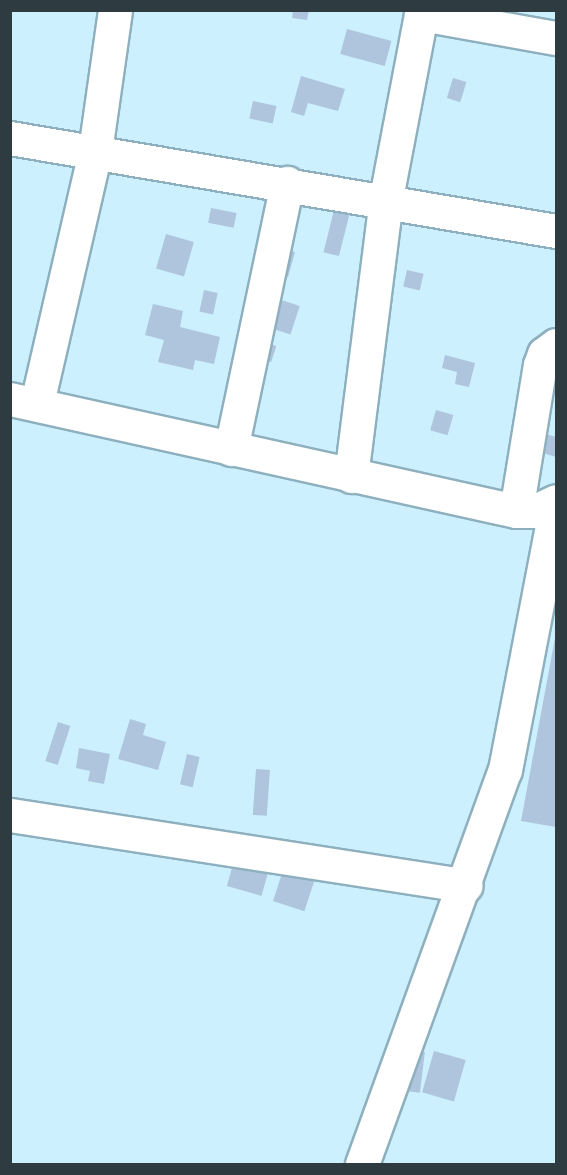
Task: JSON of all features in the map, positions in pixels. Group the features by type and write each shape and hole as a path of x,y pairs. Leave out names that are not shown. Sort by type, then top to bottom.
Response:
{"street":[{"path":"115,10 95,151 24,401 516,512 535,511 556,501"},
{"path":"351,476 386,198 422,12 556,38"},
{"path":"10,138 386,198 556,231"},
{"path":"231,449 287,183"},
{"path":"516,512 540,366 544,354 556,345"},
{"path":"362,1164 466,886 505,770 556,506"},
{"path":"10,815 466,886"}],"building":[{"path":"293,10 309,10 307,20 292,18"},
{"path":"347,29 391,41 385,66 340,54"},
{"path":"301,76 345,89 338,111 308,103 304,116 291,112"},
{"path":"453,78 466,82 460,102 447,98"},
{"path":"253,101 276,106 273,124 249,119"},
{"path":"338,194 354,198 339,256 323,252"},
{"path":"211,208 237,213 234,228 208,223"},
{"path":"166,234 194,242 184,277 156,269"},
{"path":"282,249 295,252 288,277 277,274"},
{"path":"407,270 424,274 420,290 403,287"},
{"path":"204,290 218,293 213,314 199,312"},
{"path":"275,298 300,306 290,335 266,327"},
{"path":"153,304 183,311 180,327 220,337 214,364 195,360 193,370 158,362 164,340 145,335"},
{"path":"264,342 276,346 271,362 259,358"},
{"path":"445,355 475,363 469,387 455,384 457,372 442,368"},
{"path":"436,410 453,415 448,435 430,430"},
{"path":"539,432 556,437 556,457 533,450"},
{"path":"556,638 556,827 521,821"},
{"path":"130,719 146,724 143,735 166,742 158,770 118,759"},
{"path":"58,722 70,726 58,765 45,761"},
{"path":"79,748 110,754 104,784 88,781 90,771 76,768"},
{"path":"187,754 200,757 193,787 180,784"},
{"path":"256,769 270,770 267,816 253,815"},
{"path":"234,861 269,871 261,896 227,886"},
{"path":"286,861 317,871 304,911 273,901"},
{"path":"409,1050 425,1052 420,1093 404,1091"},
{"path":"434,1051 466,1060 454,1101 422,1092"}]}
